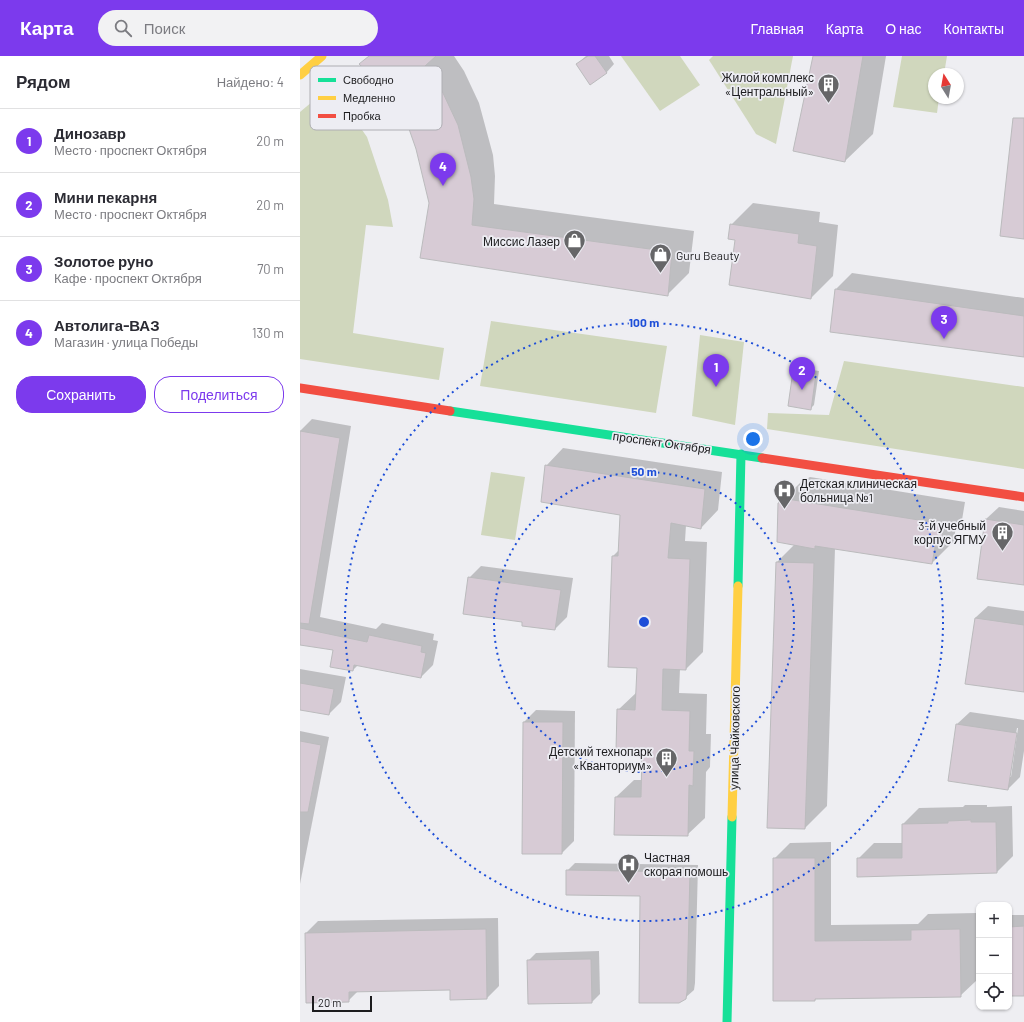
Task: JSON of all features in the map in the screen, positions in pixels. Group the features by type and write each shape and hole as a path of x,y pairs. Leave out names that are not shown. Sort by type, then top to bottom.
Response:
{"main road":[{"path":"310,66 322,56"},
{"path":"300,75 310,66"},
{"name":"проспект Октября","path":"300,388 1024,496"},
{"name":"улица Чайковского","path":"727,1022 741,454"}],"green space":[{"path":"621,56 680,56 700,85 660,111"},
{"path":"713,56 793,56 776,144 756,134 709,60"},
{"path":"902,56 947,56 945,68 928,68 928,104 938,104 937,113 893,107"},
{"path":"310,104 310,130 362,130 367,137 388,200 393,227 366,225 353,333 444,348 439,380 300,359 300,112"},
{"path":"491,321 667,346 656,413 480,386"},
{"path":"700,335 744,342 735,425 692,416"},
{"path":"844,361 1024,387 1024,469 767,429 768,413 829,415"},
{"path":"491,472 525,477 515,540 481,535"}],"building":[{"path":"369,56 436,56 425,66 361,66 359,64"},
{"path":"588,56 595,56 607,73 590,85 576,64"},
{"name":"Жилой комплекс «Центральный»","path":"813,56 863,56 845,162 793,151"},
{"path":"442,92 458,125 471,177 474,199 472,225 672,252 668,296 420,258 429,203 416,149 409,130 442,130"},
{"path":"1013,118 1024,118 1024,239 1000,236"},
{"path":"730,224 799,234 798,243 817,246 811,299 729,285 735,240 728,239"},
{"path":"835,289 1024,316 1024,357 830,332"},
{"path":"793,371 816,374 811,410 788,406"},
{"path":"300,431 340,438 309,624 300,623"},
{"path":"545,465 705,489 701,529 671,523 668,558 690,559 686,670 663,669 662,710 690,711 689,751 694,751 693,786 689,785 688,836 614,835 615,797 641,797 642,750 616,750 617,709 635,710 637,668 608,667 612,556 618,556 620,515 541,502"},
{"path":"787,499 944,524 941,543 936,542 932,564 815,546 815,549 777,542 778,503"},
{"name":"3-й учебный корпус ЯГМУ","path":"985,519 1024,525 1024,585 977,579"},
{"path":"776,562 814,563 805,829 767,828"},
{"path":"468,577 561,590 555,630 522,626 522,622 463,614"},
{"path":"975,618 1024,625 1024,692 965,684"},
{"path":"300,628 367,642 369,635 422,646 421,652 426,653 421,678 354,665 353,671 330,667 333,650 300,645"},
{"path":"300,683 334,689 329,715 300,710"},
{"path":"523,722 563,722 562,854 522,854"},
{"path":"956,724 1017,733 1008,790 948,781"},
{"path":"300,741 321,745 308,812 300,812"},
{"path":"971,820 971,822 996,822 997,873 857,877 857,858 902,858 902,824 948,823 948,821"},
{"path":"773,858 815,858 815,941 911,940 911,930 960,929 961,997 773,1001"},
{"path":"566,870 690,872 686,999 679,1003 639,1003 640,896 566,895"},
{"path":"1024,926 1024,996 1012,996 1012,927"},
{"path":"486,929 487,999 450,1000 450,990 349,992 349,1002 306,1003 305,933"},
{"path":"591,959 592,1003 528,1004 527,960"}],"traffic: fast":[{"path":"450,411 762,458"},
{"path":"738,586 741,454"},
{"path":"727,1022 732,817"}],"traffic: slow":[{"path":"310,66 322,56"},
{"path":"300,75 310,66"},
{"path":"732,817 738,586"}],"traffic: jam":[{"path":"300,388 450,411"},
{"path":"762,458 1024,497"}],"place":[{"name":"Жилой комплекс «Центральный»","path":"829,104"},
{"name":"Автолига-ВАЗ","path":"443,186"},
{"name":"Миссис Лазер","path":"575,260"},
{"name":"Guru Beauty","path":"660,274"},
{"name":"Золотое руно","path":"944,339"},
{"name":"Динозавр","path":"716,387"},
{"name":"Мини пекарня","path":"802,390"},
{"name":"Детская клиническая больница №1","path":"785,510"},
{"name":"3-й учебный корпус ЯГМУ","path":"1002,552"},
{"name":"Детский технопарк «Кванториум»","path":"667,778"},
{"name":"Частная скорая помошь","path":"628,884"}]}
